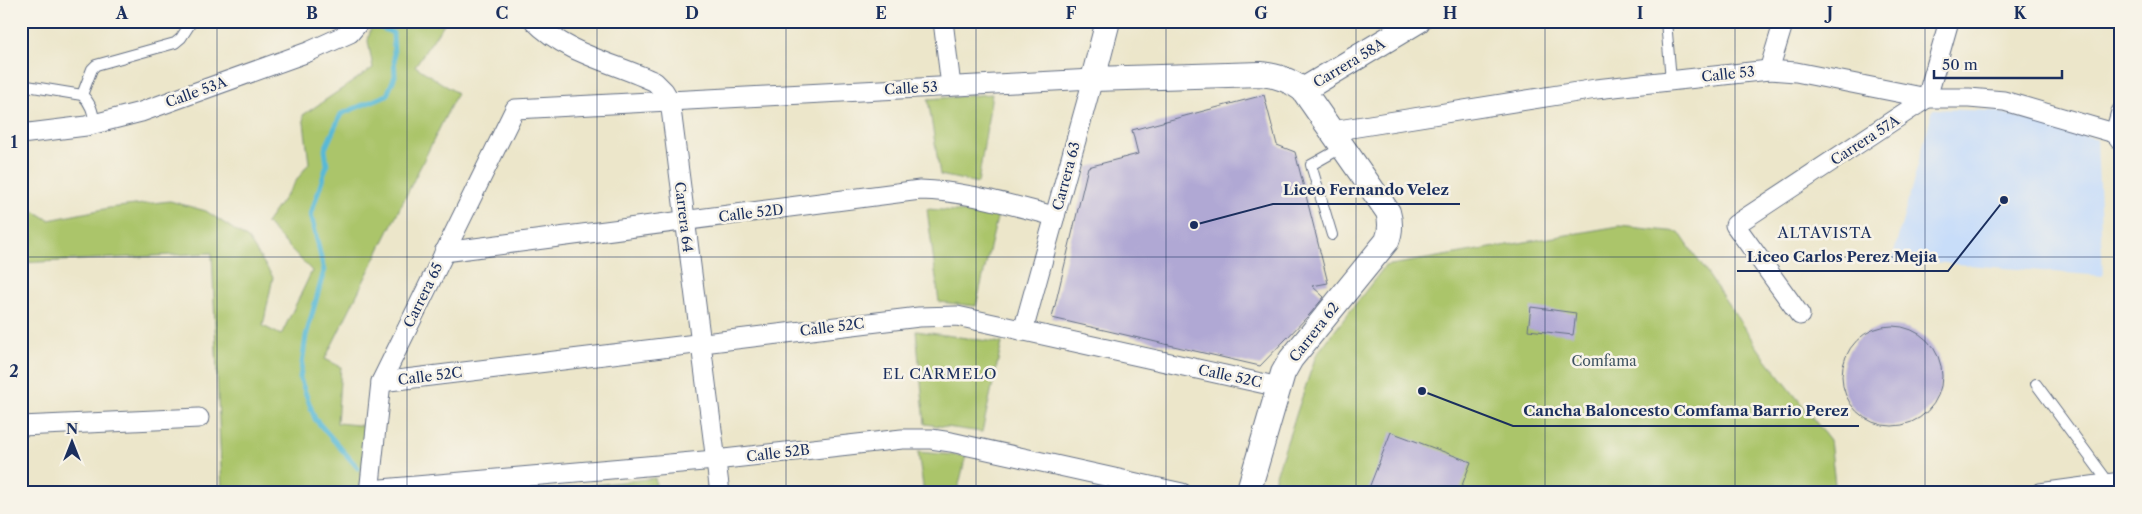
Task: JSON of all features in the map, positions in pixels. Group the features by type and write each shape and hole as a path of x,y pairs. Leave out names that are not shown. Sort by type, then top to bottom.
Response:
{"street":[{"name":"Calle 53A","path":"21,134 94,124 142,112 308,52 350,33 360,21"},
{"path":"534,21 553,38 568,46 655,82 670,100"},
{"path":"943,21 951,86"},
{"name":"Carrera 63","path":"1023,331 1108,21"},
{"name":"Carrera 58A","path":"1387,241 1390,227 1388,212 1303,90 1418,21"},
{"path":"1769,70 1784,21"},
{"path":"1927,98 1949,21"},
{"name":"Calle 53","path":"1337,139 1596,89 1769,70 1796,72 1927,98 1969,98 2004,101 2119,136"},
{"name":"Calle 53","path":"515,109 1093,79 1261,74 1284,79 1303,90"},
{"name":"Carrera 57A","path":"1800,315 1735,225 1927,98"},
{"name":"Carrera 64","path":"670,100 720,493"},
{"name":"Carrera 65","path":"370,491 380,382 515,109"},
{"path":"2119,136 2121,112"},
{"name":"Calle 52D","path":"444,252 920,190 964,194 1055,216"},
{"name":"Carrera 62","path":"1248,493 1283,372 1291,359 1387,241"},
{"name":"Calle 52C","path":"380,382 926,316 957,316 1279,387"},
{"path":"21,426 199,418"},
{"name":"Calle 52B","path":"370,491 715,460 902,439 931,439 1182,493"},
{"path":"2040,493 2115,482"}],"lane":[{"path":"82,95 92,69 96,65 174,43 181,38 192,21"},
{"path":"1666,21 1672,80"},
{"path":"21,85 82,95 88,100 93,112 94,124"},
{"path":"1332,235 1312,165 1337,139"},
{"path":"2036,384 2115,482"}],"shaded area":[{"path":"1933,109 1996,111 2097,139 2103,276 1931,262 1891,263"}],"green space":[{"path":"372,21 446,21 415,66 457,93 325,359 341,367 337,423 368,426 359,493 222,493 212,253 21,263 21,203 49,220 109,208 170,201 206,211 248,239 273,277 263,326 281,335 312,271 266,223 309,163 303,115 373,68 368,41"},
{"path":"992,94 978,183 940,175 928,99"},
{"path":"927,209 998,214 976,306 939,302"},
{"name":"Comfama","path":"1619,226 1679,232 1762,354 1830,440 1836,493 1270,493 1316,355 1385,266"},
{"path":"916,331 1002,343 982,432 925,424"},
{"path":"918,452 966,456 957,493 924,493"},
{"path":"655,478 657,493 539,492"}],"building":[{"path":"1264,95 1277,145 1295,152 1328,283 1312,286 1324,297 1310,314 1260,366 1052,318 1088,167 1138,154 1132,130"},
{"path":"1531,307 1576,313 1573,335 1528,330"},
{"path":"1892,326 1911,330 1927,341 1938,357 1942,376 1938,395 1927,411 1911,422 1892,426 1873,422 1857,411 1846,395 1842,376 1846,357 1857,341 1873,330"},
{"path":"1391,432 1471,462 1459,493 1367,493"}],"waterway":[{"path":"358,468 315,419 300,378 306,336 324,271 311,214 327,165 325,149 341,114 387,95 395,76 393,33 370,23"}],"place":[{"name":"Liceo Carlos Perez Mejia","path":"2004,200"},
{"name":"Liceo Fernando Velez","path":"1194,225"},
{"name":"Cancha Baloncesto Comfama Barrio Perez","path":"1422,391"}],"district":[{"name":"ALTAVISTA","path":"1825,232"},
{"name":"EL CARMELO","path":"940,373"}]}
